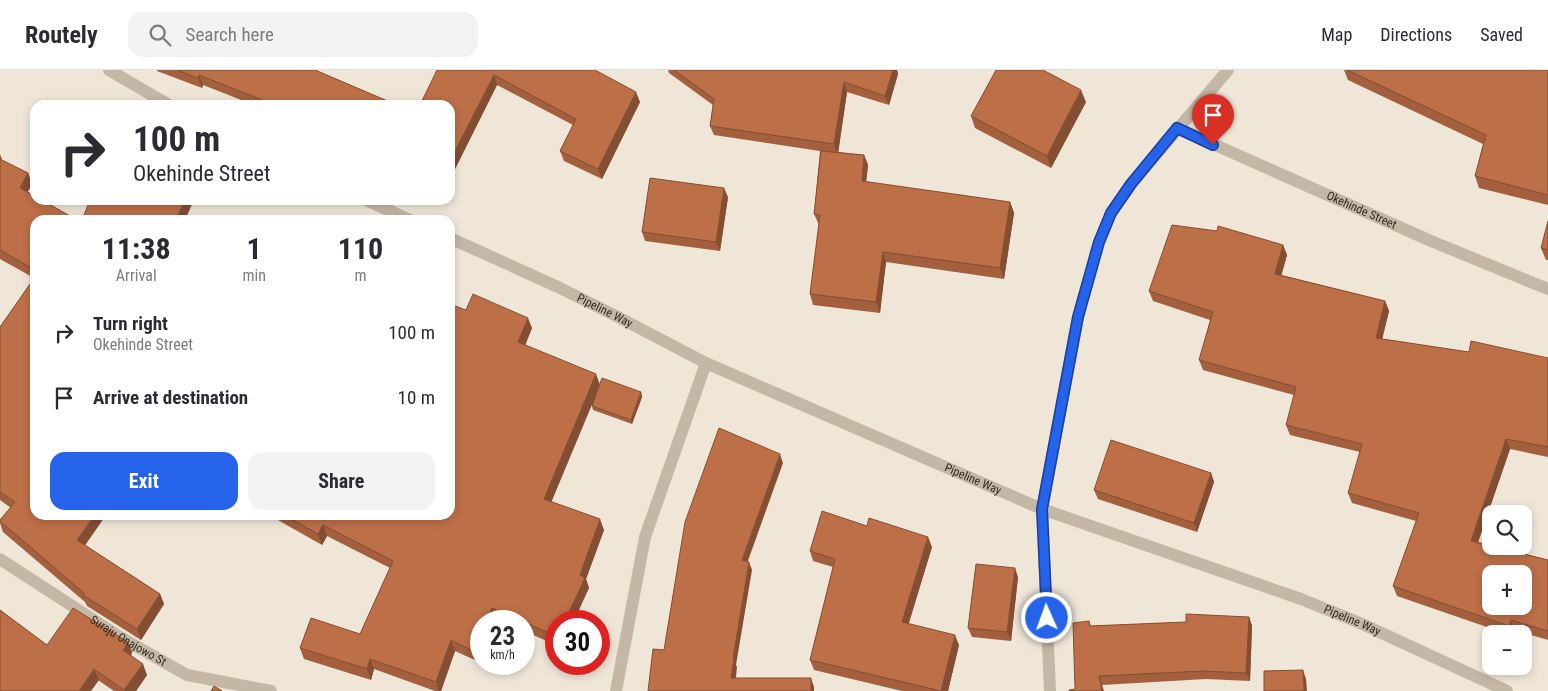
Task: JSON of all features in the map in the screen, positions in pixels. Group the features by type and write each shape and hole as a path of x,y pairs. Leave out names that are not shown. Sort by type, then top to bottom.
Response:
{"street":[{"path":"109,70 160,100"},
{"path":"1050,691 1042,509 1078,317 1099,242 1111,213 1131,184 1228,70"},
{"name":"Okehinde Street","path":"1177,128 1431,241 1548,289"},
{"path":"377,205 399,215"},
{"name":"Pipeline Way","path":"455,240 584,300 706,363 1042,509 1301,599 1360,623 1507,691"},
{"path":"616,691 645,537 706,363"},
{"name":"Suraju Onajowo St","path":"0,559 120,637 187,675 271,691"}],"building":[{"path":"177,70 315,70 385,100 262,100 199,75 198,78"},
{"path":"437,70 595,70 636,92 598,169 560,151 576,119 494,75 455,151 455,100 422,100"},
{"path":"674,70 893,70 885,96 844,82 834,144 710,126 714,99"},
{"path":"996,70 1043,70 1081,90 1047,156 971,116"},
{"path":"1347,70 1548,70 1548,195 1475,176 1486,135"},
{"path":"821,151 864,155 862,181 1010,202 1000,268 883,252 876,302 810,294 820,215 814,214"},
{"path":"0,159 28,173 20,188 30,193 30,205 51,205 68,215 30,215 30,267 0,250"},
{"path":"650,178 724,188 716,242 642,232"},
{"path":"88,205 183,205 178,215 84,215"},
{"path":"1548,221 1548,250 1541,248"},
{"path":"1172,225 1217,231 1218,226 1283,245 1275,274 1385,301 1376,338 1469,352 1471,341 1548,358 1548,447 1506,439 1471,541 1482,544 1482,555 1528,555 1548,560 1548,631 1511,620 1509,625 1506,625 1393,586 1419,513 1348,493 1362,444 1286,425 1296,387 1199,360 1213,312 1149,291"},
{"path":"30,284 30,520 91,520 77,540 160,594 137,629 83,595 84,593 0,521 15,502 0,492 0,327"},
{"path":"473,294 528,318 518,342 596,374 544,499 600,519 580,575 585,578 570,610 545,610 545,631 535,627 535,610 497,610 492,608 491,610 470,610 470,650 451,640 436,682 370,659 367,669 300,648 311,618 360,634 393,561 323,525 318,534 293,520 455,520 455,306 466,310"},
{"path":"602,378 641,392 631,420 592,406"},
{"path":"719,428 780,454 742,560 749,562 731,678 811,678 811,691 648,691 653,649 664,650 685,522"},
{"path":"1111,440 1211,473 1194,523 1094,490"},
{"path":"822,511 867,526 869,518 928,537 902,622 955,635 941,691 810,660 835,559 810,551"},
{"path":"976,564 1015,568 1007,632 968,628"},
{"path":"73,608 128,642 123,650 143,664 124,690 94,669 79,691 0,691 0,610 47,645"},
{"path":"1186,614 1249,617 1246,673 1203,671 1099,676 1102,691 1069,691 1075,689 1073,623 1089,621 1090,626 1186,622"},
{"path":"1303,670 1304,691 1264,691 1264,671"},
{"path":"214,686 222,691 211,691"}],"route":[{"path":"1047,618 1042,509 1078,317 1099,242 1111,213 1131,184 1177,128 1213,145"}]}
